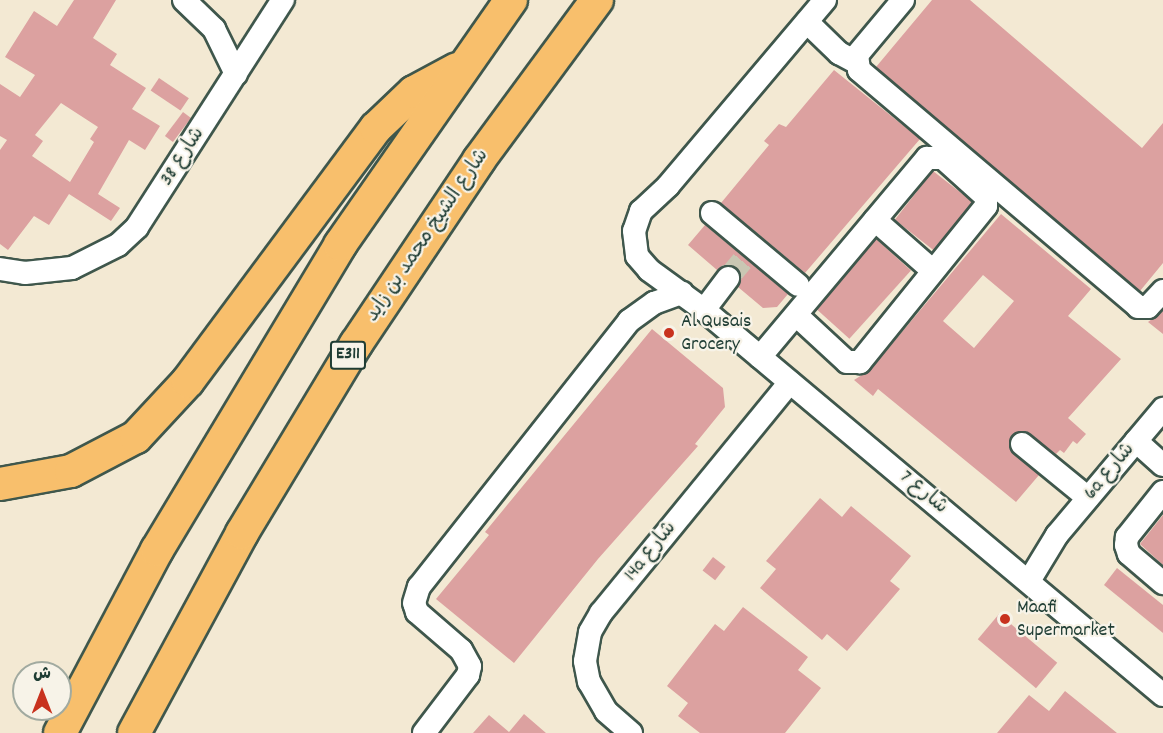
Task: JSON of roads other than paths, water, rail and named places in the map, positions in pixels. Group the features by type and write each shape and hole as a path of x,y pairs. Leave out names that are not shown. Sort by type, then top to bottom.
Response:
{"highway":[{"path":"60,733 151,561 228,427 340,245 460,68 511,0"},
{"name":"شارع الشيخ محمد بن زايد","path":"135,733 242,533 356,344 479,160 597,0"},
{"path":"0,484 71,471 136,437 188,381 376,128 414,92 460,68"}],"street":[{"path":"184,0 214,29 236,74"},
{"name":"شارع 38","path":"0,269 47,273 96,258 137,227 283,0"},
{"name":"شارع 7","path":"825,0 668,186 658,204 649,241 658,264 682,292 1163,695"},
{"path":"855,62 903,0"},
{"path":"807,22 838,53 855,62 859,70 1138,307 1148,307 1163,291"},
{"path":"760,357 927,158 943,158 988,203 857,363 847,362 796,315"},
{"path":"712,213 751,251 798,285"},
{"path":"875,220 933,271"},
{"path":"704,310 728,278"},
{"path":"424,733 468,675 470,666 461,650 417,612 414,603 419,586 629,321 654,303 682,292"},
{"name":"14a شارع","path":"631,733 606,711 589,682 585,661 590,632 601,613 790,382"},
{"name":"6a شارع","path":"1022,576 1037,548 1057,535 1163,410"},
{"path":"1136,441 1163,465"},
{"path":"1022,444 1088,498"},
{"path":"1163,492 1127,537 1126,545 1129,554 1163,583"}],"tunnel":[{"path":"728,278 747,255"}],"place":[{"name":"Al Qusais Grocery","path":"669,333"},
{"name":"Maafi Supermarket","path":"1005,619"}]}
